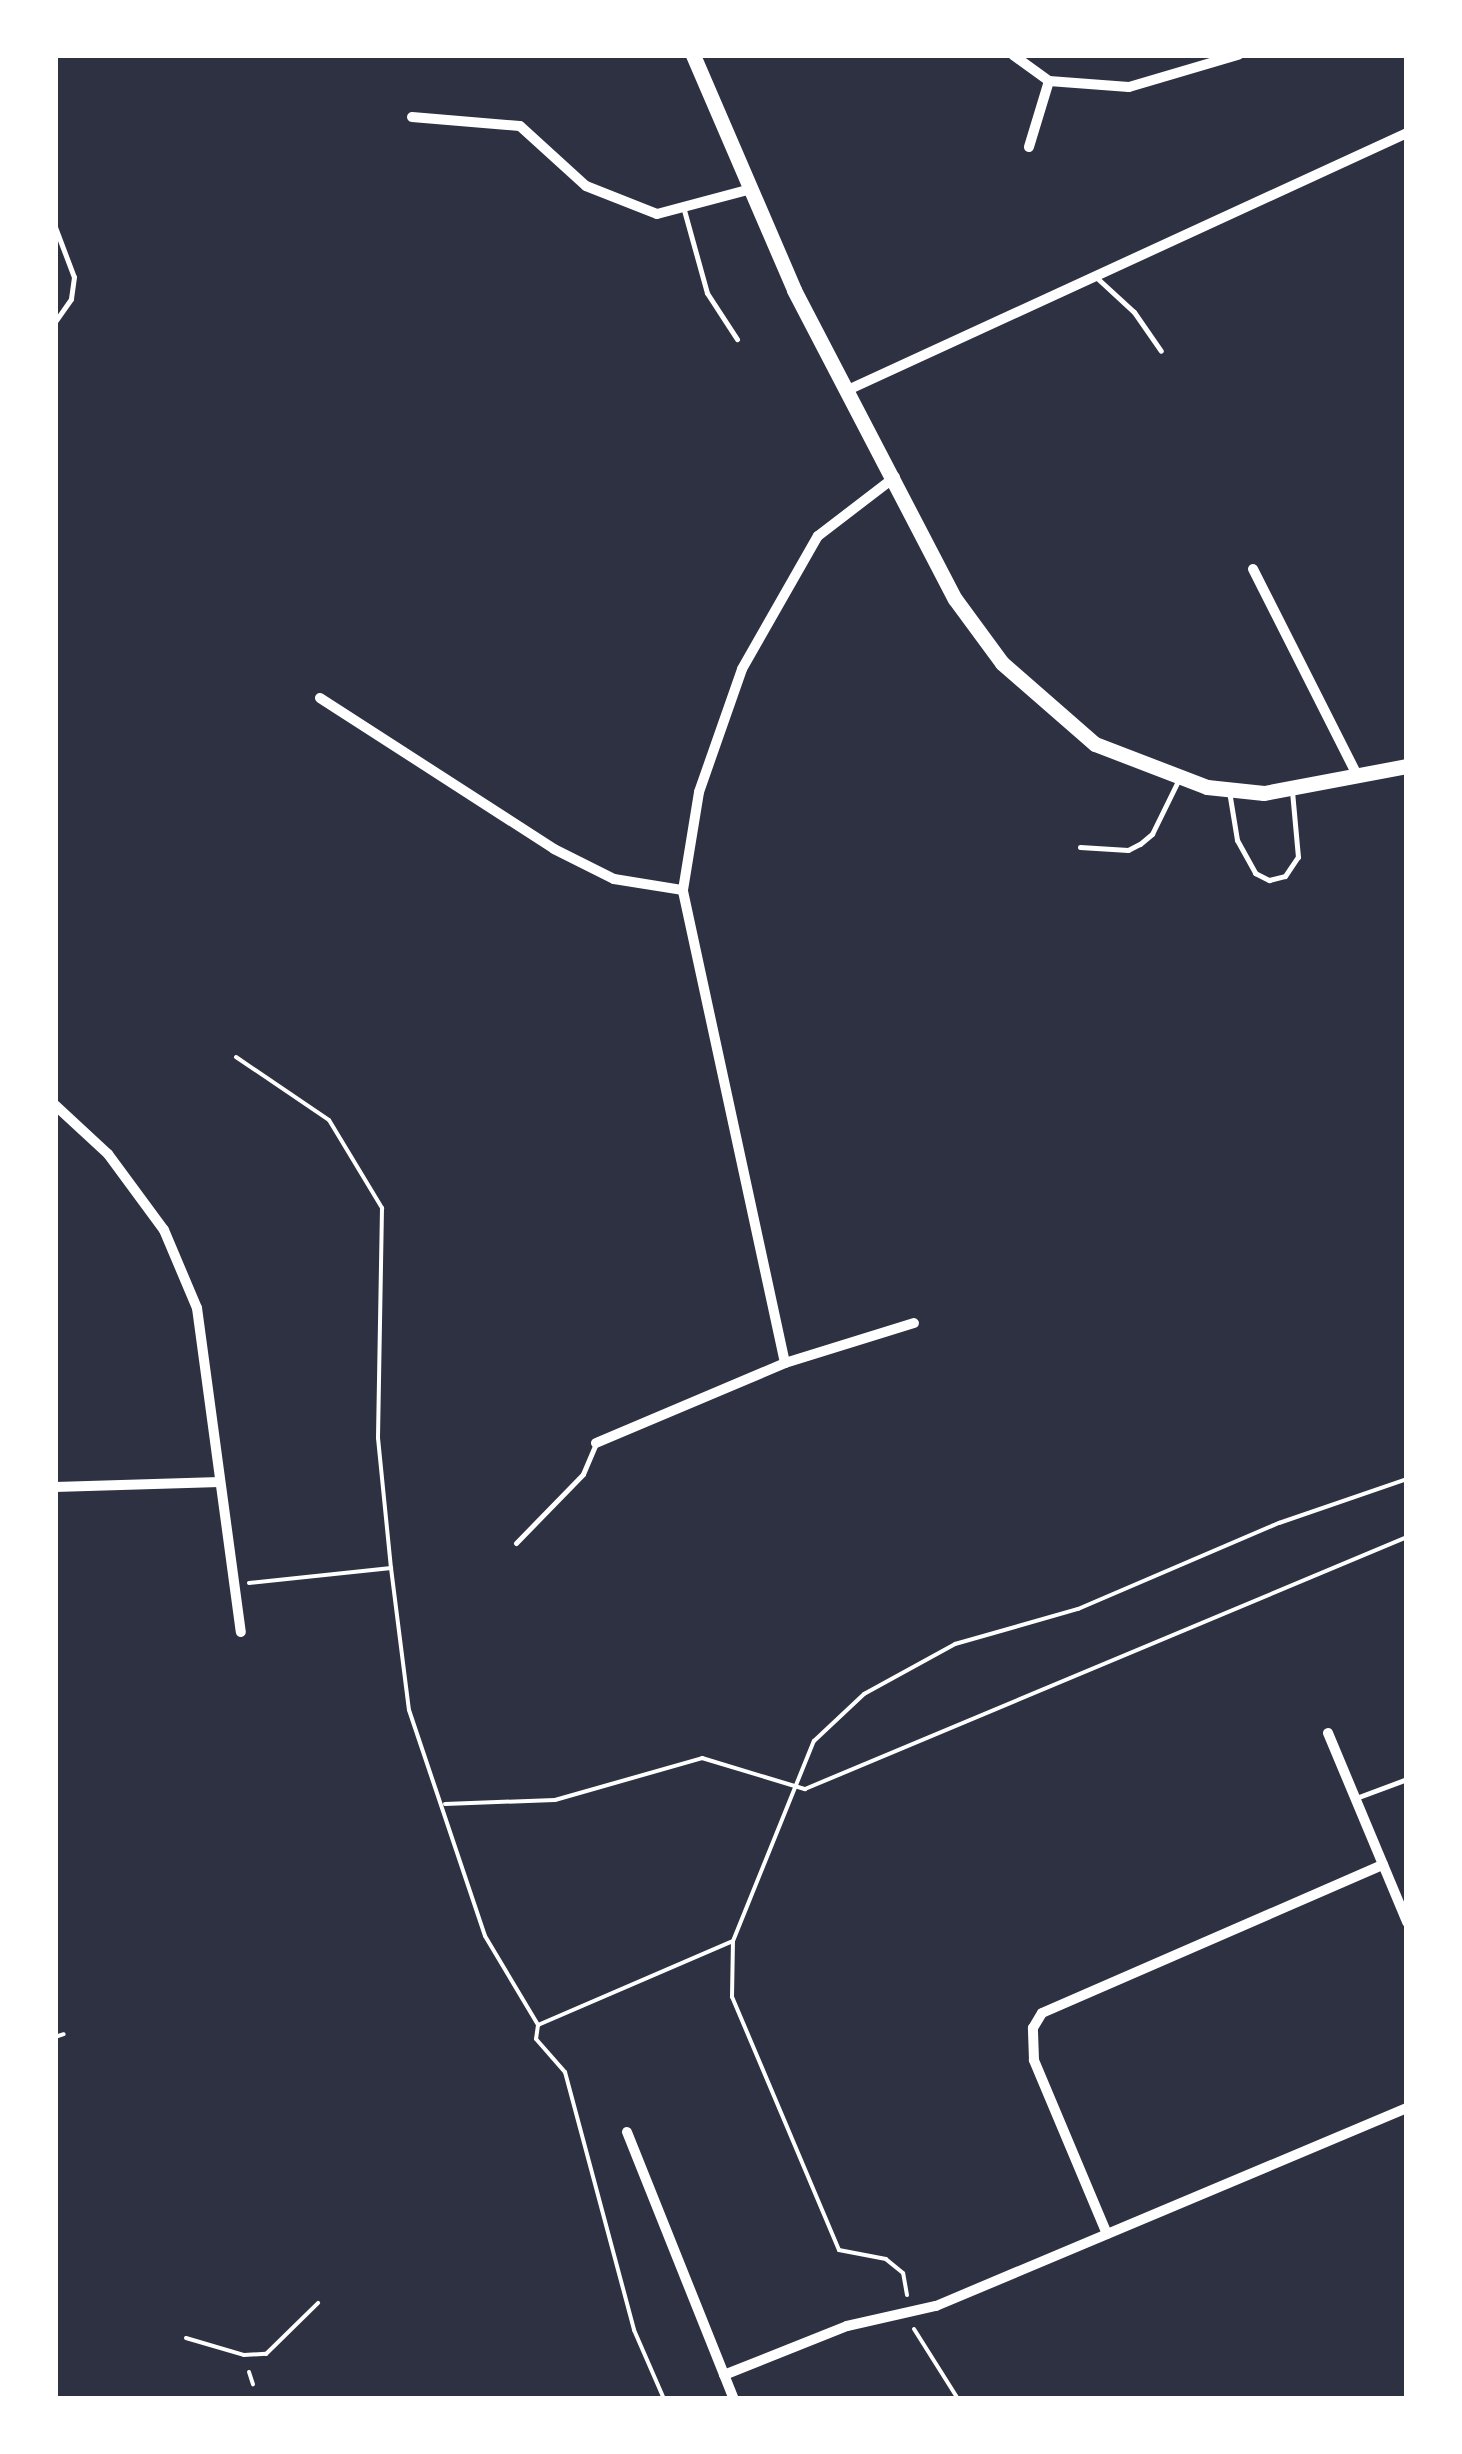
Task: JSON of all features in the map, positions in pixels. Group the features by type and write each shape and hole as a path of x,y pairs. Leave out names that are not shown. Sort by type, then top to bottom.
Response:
{"main road":[{"path":"693,55 747,190 955,599 1002,663 1095,744 1180,778 1229,789 1292,788 1407,766"}],"street":[{"path":"1013,55 1049,82 1129,87 1238,55"},
{"path":"1029,147 1049,82"},
{"path":"412,117 520,126 586,186 656,214 747,190"},
{"path":"850,389 1407,133"},
{"path":"785,1363 683,890 700,792 742,668 818,536 895,477"},
{"path":"1253,569 1359,778"},
{"path":"320,698 554,849 614,878 683,890"},
{"path":"55,1106 108,1154 164,1230 197,1308 241,1632"},
{"path":"596,1443 785,1363 914,1323"},
{"path":"55,1487 220,1482"},
{"path":"1328,1733 1407,1922"},
{"path":"1107,2234 1034,2060 1033,2028 1057,2003 1383,1865"},
{"path":"724,2375 847,2326 911,2312 1407,2108"},
{"path":"627,2132 734,2399"}],"lane":[{"path":"684,207 707,293 736,340"},
{"path":"55,227 74,277 71,299 55,322"},
{"path":"1094,276 1134,312 1161,351"},
{"path":"1080,847 1110,851 1140,844 1152,834 1180,778"},
{"path":"1229,789 1237,840 1255,873 1269,880 1285,876 1298,857 1292,788"},
{"path":"516,1543 583,1474 596,1443"},
{"path":"1356,1798 1407,1779"}],"path":[{"path":"236,1058 329,1120 382,1208 378,1438 408,1710 486,1936 538,2025 536,2039 565,2072 634,2330 664,2399"},
{"path":"958,2399 915,2338 903,2273 886,2258 839,2250 732,1997 734,1942 792,1787 814,1741 864,1694 955,1644 1078,1609 1278,1523 1407,1479"},
{"path":"445,1804 555,1800 702,1758 806,1789 1407,1538"},
{"path":"234,1585 391,1568"},
{"path":"538,2025 734,1942"},
{"path":"55,2038 64,2034"},
{"path":"186,2338 244,2355 266,2354 318,2304"},
{"path":"250,2372 253,2384"}]}
